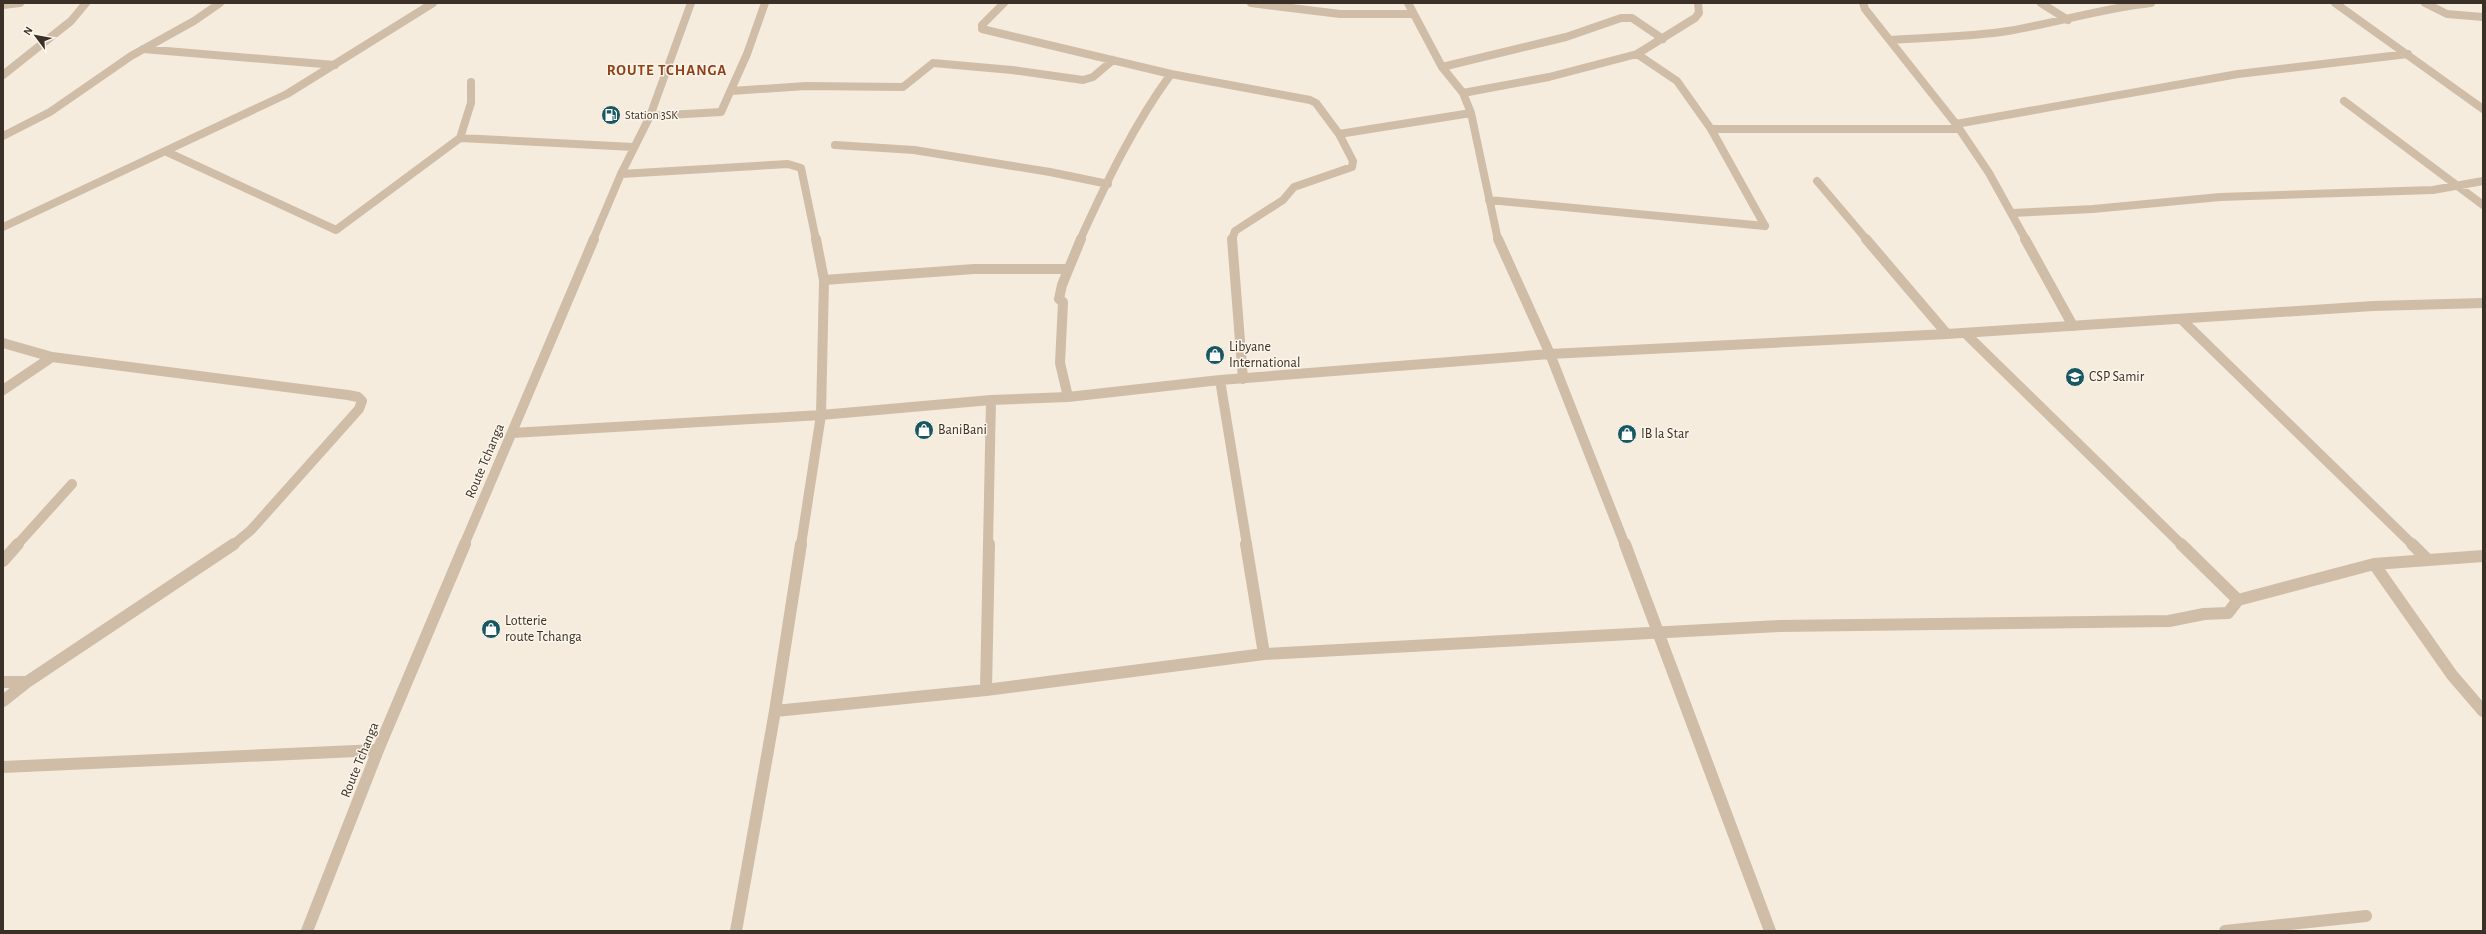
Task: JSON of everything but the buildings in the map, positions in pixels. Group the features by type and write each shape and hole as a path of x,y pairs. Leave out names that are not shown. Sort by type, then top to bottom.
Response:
{"street":[{"path":"3,5 20,3"},
{"path":"3,75 71,21 86,3"},
{"path":"3,136 62,105 143,49 194,21 220,3"},
{"path":"3,227 167,152 287,94 433,3"},
{"name":"Route Tchanga","path":"307,931 378,750 621,174 633,147 650,116 691,3"},
{"path":"650,116 719,113 731,91 765,3"},
{"path":"1004,3 982,25 982,29 1171,74 1310,100 1316,102 1339,134 1353,161 1352,166 1294,187 1283,200 1239,226 1232,236 1243,379"},
{"path":"1251,3 1340,14 1413,14"},
{"path":"1408,3 1442,67 1463,93 1471,113 1497,237 1550,354 1660,633 1770,931"},
{"path":"1463,93 1549,77 1636,54 1695,18 1699,13 1698,3"},
{"path":"1863,3 1890,40 1958,126 2012,213 2072,326"},
{"path":"2041,3 2068,20"},
{"path":"1890,40 2006,31 2068,20 2119,4 2151,3"},
{"path":"2335,3 2483,109"},
{"path":"2425,3 2447,14 2483,17"},
{"path":"1442,67 1566,37 1621,18 1632,18 1663,38"},
{"path":"143,49 334,65"},
{"path":"1489,200 1765,226 1711,129 1677,81 1636,54"},
{"path":"1711,129 1958,126 2197,81 2337,61 2408,54"},
{"path":"731,91 806,86 903,87 933,63 1012,70 1083,80 1093,77 1113,60"},
{"path":"1068,397 1060,363 1064,328 1063,302 1059,299 1058,294 1067,269 1108,184 1156,94 1171,74"},
{"path":"167,152 336,230 460,138 471,103 471,82"},
{"path":"2344,101 2483,205"},
{"path":"1339,134 1471,113"},
{"path":"460,138 633,147"},
{"path":"835,145 914,150 1050,172 1108,184"},
{"path":"621,174 788,164 798,166 801,168 824,280 821,415 775,711 736,931"},
{"path":"1816,181 1947,334"},
{"path":"2012,213 2094,209 2220,197 2433,190 2483,181"},
{"path":"824,280 974,269 1067,269"},
{"path":"512,434 821,415 991,400 1068,397 1220,380 1550,354 1965,333 2373,306 2483,303"},
{"path":"2182,319 2428,560"},
{"path":"1965,333 2238,600"},
{"path":"3,343 52,357 348,395 358,397 362,401 359,409 251,530 227,550 27,682 3,701"},
{"path":"3,390 52,357"},
{"path":"1220,380 1264,654"},
{"path":"986,690 991,400"},
{"path":"3,561 72,484"},
{"path":"775,711 986,690 1264,654 1779,626 2169,621 2204,614 2228,613 2238,600 2374,564 2483,556"},
{"path":"2374,564 2452,674 2483,711"},
{"path":"3,682 27,682"},
{"path":"3,767 378,750"},
{"path":"2225,931 2366,916"}],"place":[{"name":"Station 3SK","path":"611,115"},
{"name":"Libyane International","path":"1215,355"},
{"name":"CSP Samir","path":"2075,377"},
{"name":"BaniBani","path":"924,430"},
{"name":"IB la Star","path":"1627,434"},
{"name":"Lotterie route Tchanga","path":"491,629"}],"district":[{"name":"ROUTE TCHANGA","path":"667,70"}]}
